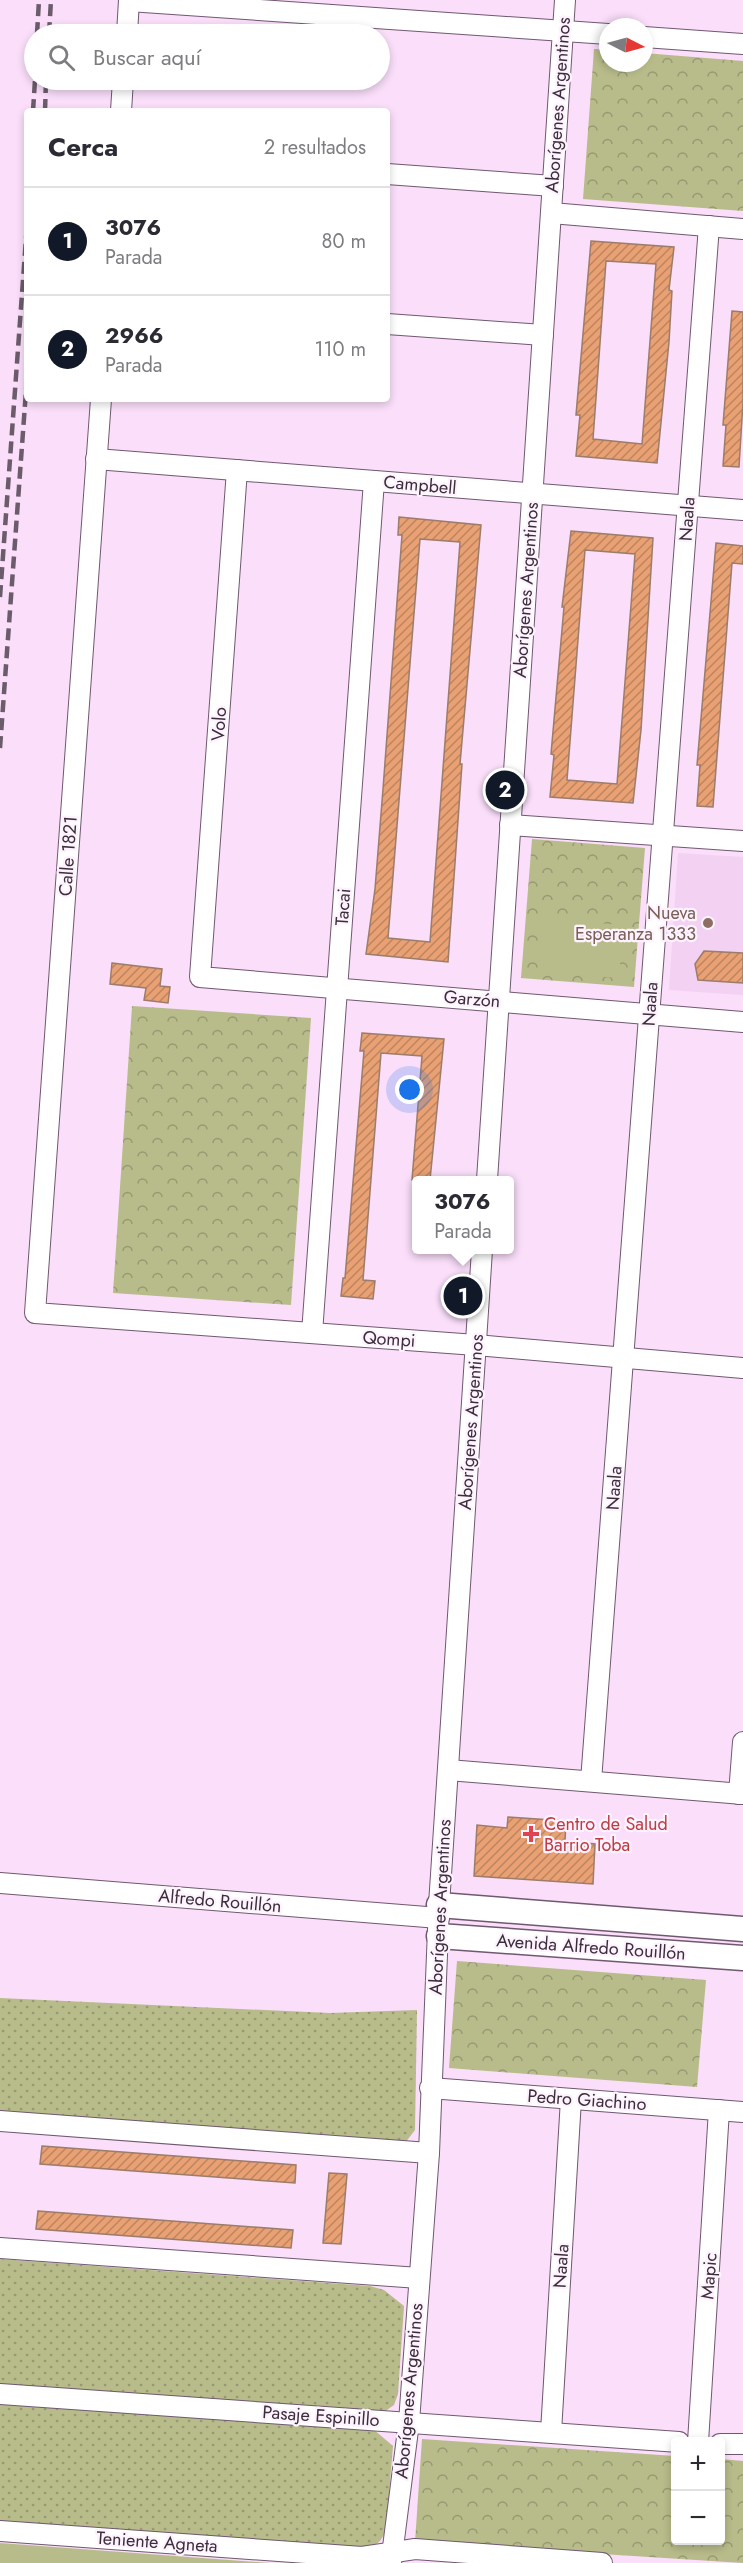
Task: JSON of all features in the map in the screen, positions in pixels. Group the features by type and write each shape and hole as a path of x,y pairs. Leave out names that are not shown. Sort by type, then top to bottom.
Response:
{"street":[{"path":"128,24 129,0 599,33"},
{"name":"Aborígenes Argentinos","path":"487,1176 565,0"},
{"path":"653,38 743,44"},
{"path":"121,108 122,90"},
{"path":"390,174 553,186"},
{"path":"551,213 743,229"},
{"name":"Naala","path":"591,1781 709,226"},
{"path":"390,324 543,335"},
{"name":"Calle 1821","path":"35,1313 101,402"},
{"name":"Campbell","path":"96,459 743,510"},
{"name":"Volo","path":"200,977 237,470"},
{"name":"Tacai","path":"312,1333 374,481"},
{"path":"510,825 743,841"},
{"name":"Garzón","path":"200,977 743,1022"},
{"name":"Aborígenes Argentinos","path":"391,2558 409,2422 429,2153 439,1920 482,1254"},
{"name":"Qompi","path":"35,1313 476,1345 743,1368"},
{"path":"448,1770 741,1794 743,1743"},
{"name":"Alfredo Rouillón","path":"0,1883 439,1920"},
{"name":"Avenida Alfredo Rouillón","path":"439,1920 743,1929"},
{"name":"Avenida Alfredo Rouillón","path":"439,1920 743,1958"},
{"name":"Pedro Giachino","path":"430,2088 743,2112"},
{"name":"Naala","path":"551,2432 571,2099"},
{"name":"Mapic","path":"698,2437 719,2110"},
{"path":"0,2121 429,2153"},
{"path":"0,2248 419,2278"},
{"name":"Pasaje Espinillo","path":"0,2394 671,2441"},
{"path":"725,2444 743,2444"},
{"name":"Teniente Agneta","path":"0,2531 362,2557 391,2558 415,2549 602,2563"}],"shaded area":[{"name":"Nueva Esperanza 1333","path":"678,853 743,857 743,995 669,990"}],"green space":[{"path":"594,49 599,49 599,72 653,72 653,54 743,61 743,211 583,199"},
{"path":"532,839 645,848 634,987 521,978"},
{"path":"542,919 623,925 619,978 538,972"},
{"path":"132,1006 311,1018 291,1305 113,1293"},
{"path":"457,1961 706,1980 697,2087 449,2068"},
{"path":"0,1998 330,2013 417,2010 415,2130 405,2143 0,2116"},
{"path":"0,2259 370,2286 384,2290 404,2306 398,2394 394,2405 384,2412 0,2387"},
{"path":"0,2400 373,2429 393,2446 386,2530 380,2541 372,2546 350,2548 0,2522"},
{"path":"422,2439 671,2456 671,2545 725,2545 725,2459 743,2461 743,2563 415,2542"},
{"path":"0,2543 270,2563 0,2563"}],"building":[{"path":"591,241 674,247 669,290 672,291 669,342 657,463 576,456 580,415 576,415","holes":["606,261 656,264 642,444 593,439"]},
{"path":"732,311 743,312 743,402 739,467 723,466 726,425 723,425"},
{"path":"399,517 481,525 460,764 462,764 448,962 366,954 375,889 383,789 402,535 398,535","holes":["420,539 460,542 430,942 388,938"]},
{"path":"571,531 653,538 641,730 633,803 550,797 554,755 551,754 564,607 562,607","holes":["585,550 635,554 617,784 567,780"]},
{"path":"716,543 743,546 743,564 732,563 713,807 697,806 700,765 697,765"},
{"path":"704,951 743,953 743,983 698,980 695,964"},
{"path":"112,963 162,969 160,986 170,987 168,1003 144,1000 146,988 110,984"},
{"path":"362,1033 444,1039 430,1176 412,1176 422,1056 381,1053 363,1280 375,1281 373,1299 341,1296 343,1278 345,1278 364,1051 360,1051"},
{"path":"508,1817 566,1821 565,1841 595,1844 593,1884 474,1876 477,1825 507,1828"},
{"path":"42,2146 296,2165 295,2183 40,2164"},
{"path":"329,2173 347,2174 341,2244 323,2243"},
{"path":"38,2211 293,2230 291,2248 36,2229"}],"railway":[{"path":"38,24 39,0"},
{"path":"50,24 51,0"},
{"path":"33,108 34,90"},
{"path":"45,108 46,90"},
{"path":"0,597 24,266"},
{"path":"0,748 25,402"}],"place":[{"name":"2966","path":"505,790"},
{"name":"Nueva Esperanza 1333","path":"708,923"},
{"name":"3076","path":"463,1296"},
{"name":"Centro de Salud Barrio Toba","path":"531,1834"}]}
